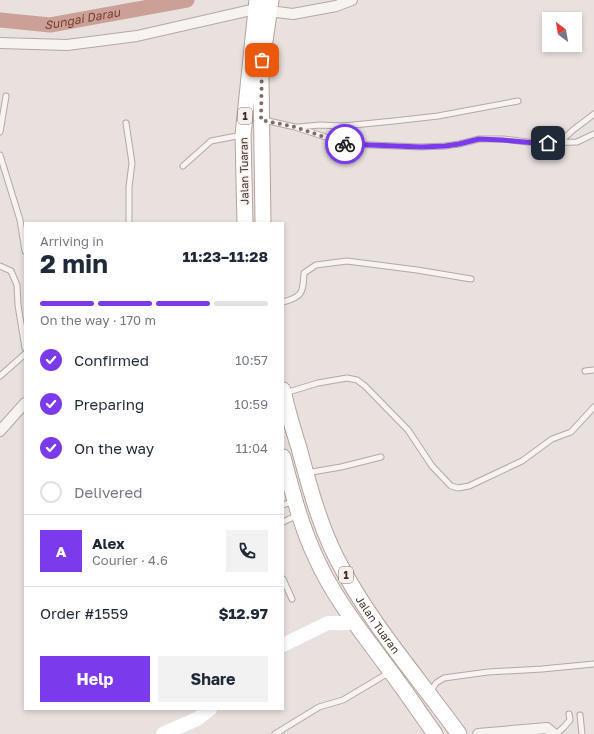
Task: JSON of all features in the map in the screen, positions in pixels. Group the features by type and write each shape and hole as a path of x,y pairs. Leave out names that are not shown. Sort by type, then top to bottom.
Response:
{"main road":[{"name":"Jalan Tuaran","path":"263,5 261,120 263,222"},
{"name":"Jalan Tuaran","path":"245,222 243,135 263,5"},
{"path":"253,222 251,155 256,146 261,147"},
{"name":"Jalan Tuaran","path":"284,396 306,474 327,536 350,582 376,624 459,734"},
{"name":"Jalan Tuaran","path":"284,465 289,503 299,515 316,558 354,623 435,734"}],"street":[{"path":"0,43 67,45 137,36 263,5 293,14 336,6 352,0"},
{"path":"0,431 24,404"},
{"path":"284,645 328,623 343,605"},
{"path":"328,623 354,623"},
{"path":"163,734 197,719 209,710"},
{"path":"478,734 548,728 555,734"}],"lane":[{"path":"0,132 6,96"},
{"path":"295,127 320,124 343,126 394,122 438,116 518,101"},
{"path":"560,142 594,114"},
{"path":"261,120 295,127 347,144 421,147 445,146 479,139 536,143 577,142 594,134"},
{"path":"126,123 132,163 128,187 129,222"},
{"path":"183,166 211,141 243,135"},
{"path":"0,155 20,220 24,245"},
{"path":"284,302 295,299 300,295 303,290 304,273 316,265 347,262 417,270 471,279"},
{"path":"0,266 11,271 17,285 18,305 24,342"},
{"path":"0,376 24,355"},
{"path":"584,371 594,370"},
{"path":"284,392 318,383 347,378 357,380 365,386 408,430 432,466 451,486 458,488 469,486 522,461 552,440 571,432 594,407"},
{"path":"306,474 381,457"},
{"path":"284,522 299,515"},
{"path":"284,581 292,599"},
{"path":"429,694 436,683 444,678 488,672 594,664"},
{"path":"275,734 319,707 343,700 391,672"},
{"path":"555,734 570,720 569,714"},
{"path":"580,715 582,734"}],"waterway":[{"name":"Sungai Darau","path":"0,20 50,25 187,0"}],"way so far":[{"path":"262,60 261,120 295,127 345,144"}],"route":[{"path":"345,144 421,147 445,146 479,139 548,143"}]}
